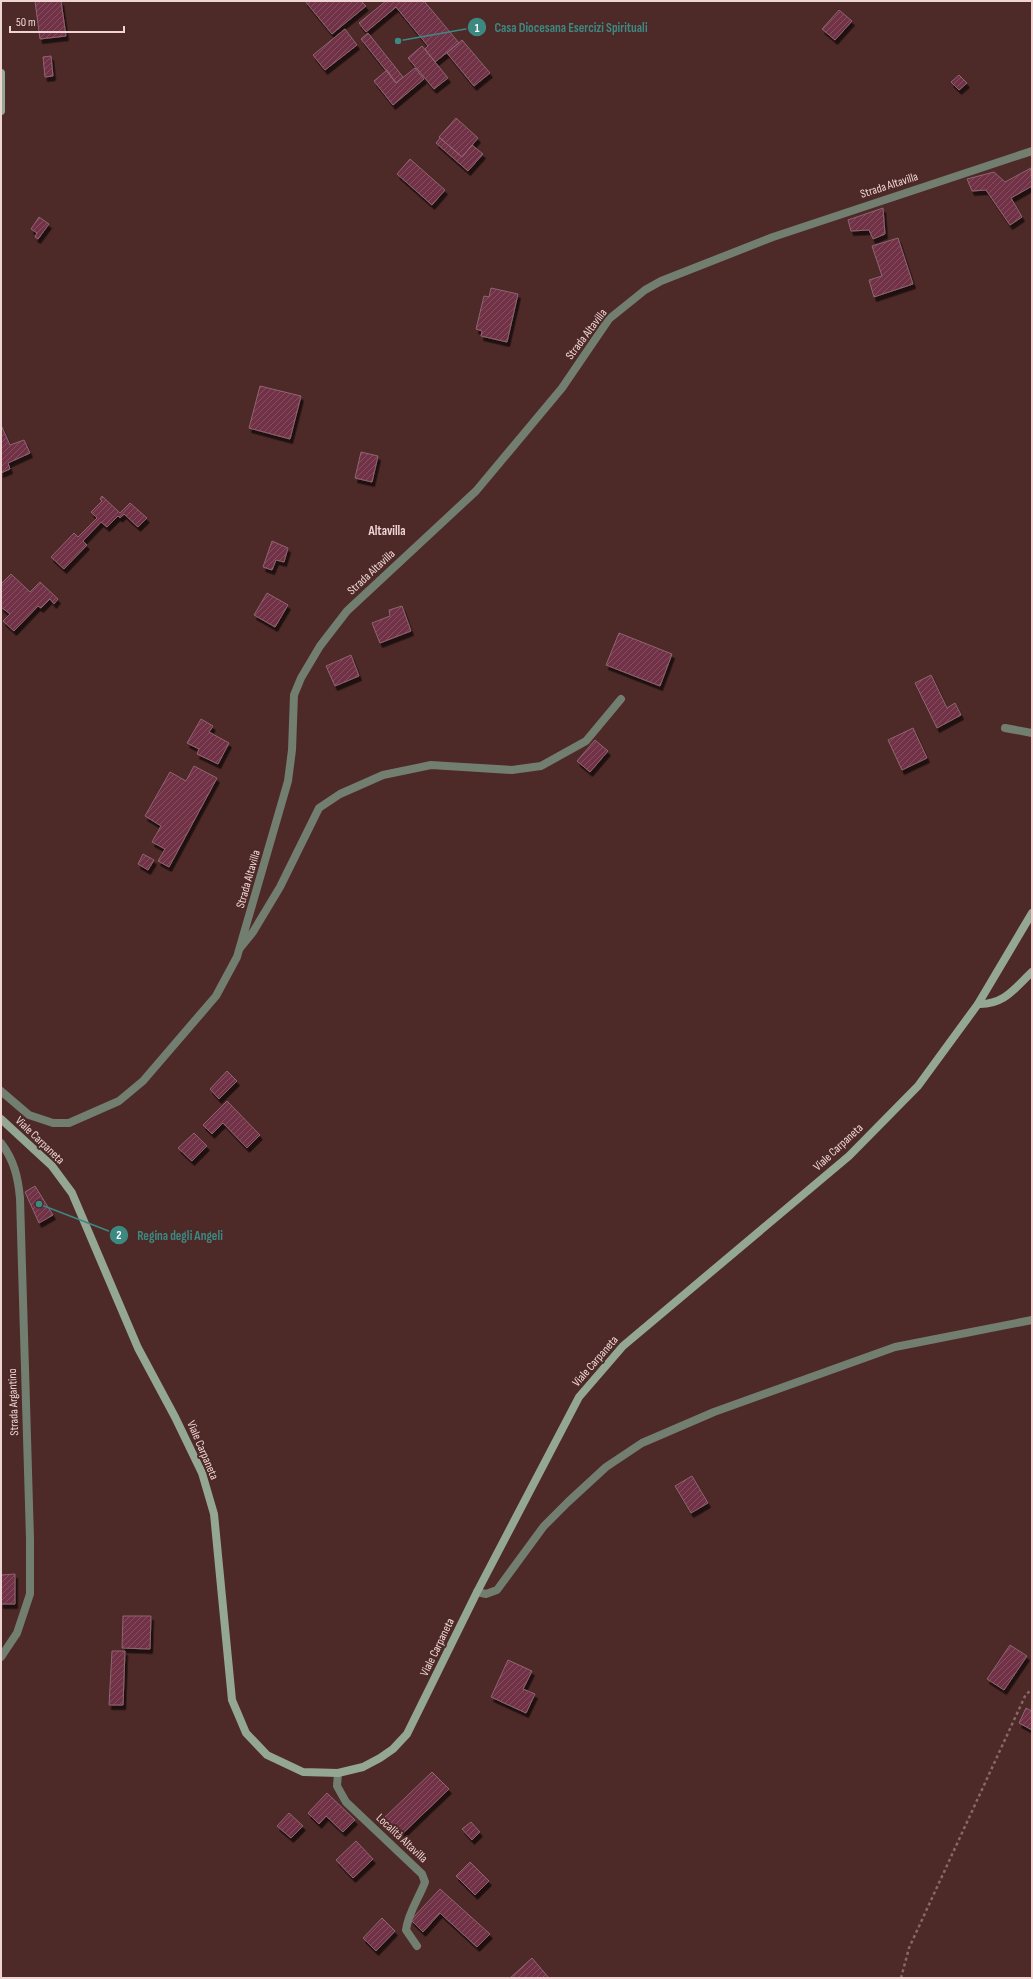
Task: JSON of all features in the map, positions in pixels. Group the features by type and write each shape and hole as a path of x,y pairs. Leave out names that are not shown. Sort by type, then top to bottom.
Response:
{"main road":[{"path":"1,73 1,111"},
{"name":"Viale Carpaneta","path":"1,1119 52,1166 72,1193 138,1348 175,1417 202,1473 214,1514 232,1700 246,1733 267,1754 304,1772 338,1773 363,1767 380,1758 407,1734 477,1592 579,1397 623,1346 849,1156 918,1086 978,1004 1032,913"},
{"path":"978,1004 994,1004 1002,999 1032,972"}],"street":[{"name":"Strada Altavilla","path":"1,1091 29,1115 53,1123 69,1123 119,1101 153,1070 216,996 237,957 288,781 292,750 294,695 301,678 320,646 347,611 476,491 562,388 609,319 645,290 661,281 774,237 1032,151"},
{"path":"240,948 253,932 280,887 319,808 340,794 383,775 431,765 512,770 541,766 586,741 621,699"},
{"path":"1005,728 1032,733"},
{"name":"Strada Argantino","path":"1,1143 11,1156 18,1179 20,1198 30,1539 30,1594 17,1633 1,1657"},
{"path":"477,1592 486,1594 497,1590 544,1526 606,1467 642,1443 714,1412 895,1347 1032,1320"},
{"name":"Località Altavilla","path":"338,1773 337,1786 346,1802 422,1874 425,1882 417,1903 408,1916 406,1930 417,1946"}],"path":[{"path":"901,1978 909,1948 1026,1694 1032,1690"}],"building":[{"path":"35,1 61,1 66,36 40,39"},
{"path":"305,1 361,1 366,6 332,34"},
{"path":"386,1 424,1 459,43 435,62 425,49 428,46 396,7 366,32 359,23"},
{"path":"839,10 852,21 835,40 822,29"},
{"path":"345,29 357,45 325,70 313,55"},
{"path":"368,33 403,77 396,83 361,39"},
{"path":"462,40 490,73 474,86 447,53"},
{"path":"422,46 448,78 434,89 408,58"},
{"path":"51,56 53,76 45,77 43,57"},
{"path":"415,68 424,79 393,105 374,81 387,70 396,83"},
{"path":"959,75 967,83 959,90 951,82"},
{"path":"456,118 478,138 462,157 439,137"},
{"path":"440,138 462,157 472,145 483,154 468,171 436,143"},
{"path":"410,159 445,190 432,205 397,174"},
{"path":"1031,168 1032,186 1011,198 1022,217 1010,225 986,190 972,191 967,179 994,172 1005,182"},
{"path":"883,208 885,234 873,239 869,230 851,231 848,220"},
{"path":"39,217 49,224 38,239 35,237 37,233 31,229"},
{"path":"898,238 913,284 874,297 869,280 882,276 872,246"},
{"path":"491,288 518,294 507,342 481,336 482,331 476,329 484,296 489,297"},
{"path":"260,386 301,396 290,439 249,428"},
{"path":"1,425 10,445 24,440 30,453 8,463 10,469 1,473"},
{"path":"361,452 378,456 372,482 355,478"},
{"path":"102,496 120,513 130,503 147,518 138,527 124,514 120,518 118,516 107,527 101,522 83,541 87,545 64,569 51,557 74,533 78,537 97,518 91,512 102,501 100,499"},
{"path":"272,541 288,548 284,562 276,560 272,570 263,567"},
{"path":"11,574 30,592 40,582 58,599 54,604 50,599 41,608 38,606 14,631 3,621 10,614 1,607 1,584"},
{"path":"267,593 288,605 275,627 254,615"},
{"path":"402,606 411,631 380,643 372,623 390,616 389,610"},
{"path":"619,633 672,654 660,686 606,665"},
{"path":"351,655 359,676 335,686 326,666"},
{"path":"931,675 947,708 955,703 961,715 937,728 915,683"},
{"path":"201,719 213,726 209,732 229,743 218,764 197,754 199,749 187,743"},
{"path":"913,728 927,758 902,770 888,740"},
{"path":"595,740 608,751 590,772 577,761"},
{"path":"194,766 217,778 169,867 158,861 165,849 152,842 161,826 145,816 170,772 186,781"},
{"path":"143,854 154,860 148,870 138,864"},
{"path":"227,1071 237,1081 219,1099 210,1089"},
{"path":"227,1101 260,1135 247,1148 223,1123 212,1134 203,1125"},
{"path":"194,1133 207,1146 192,1161 178,1148"},
{"path":"35,1186 53,1215 39,1223 25,1192"},
{"path":"692,1476 708,1503 691,1513 675,1486"},
{"path":"15,1574 15,1604 1,1604 1,1575"},
{"path":"123,1616 151,1616 150,1649 122,1648"},
{"path":"1010,1645 1027,1656 1004,1690 987,1679"},
{"path":"112,1651 125,1651 123,1705 109,1705"},
{"path":"508,1660 532,1671 523,1689 535,1694 526,1713 491,1697"},
{"path":"1026,1708 1032,1711 1032,1730 1019,1723"},
{"path":"432,1772 449,1789 399,1837 382,1820"},
{"path":"327,1793 355,1820 343,1832 326,1816 319,1824 308,1813"},
{"path":"289,1813 303,1826 291,1838 277,1826"},
{"path":"471,1822 480,1832 472,1840 462,1829"},
{"path":"356,1841 373,1859 353,1878 336,1860"},
{"path":"470,1862 489,1881 475,1895 456,1876"},
{"path":"440,1889 490,1934 477,1947 440,1913 423,1932 411,1920"},
{"path":"382,1918 395,1931 376,1951 363,1938"},
{"path":"532,1958 549,1978 510,1978"}],"place":[{"name":"Casa Diocesana Esercizi Spirituali","path":"398,41"},
{"name":"Regina degli Angeli","path":"39,1204"}],"district":[{"name":"Altavilla","path":"387,530"}]}
